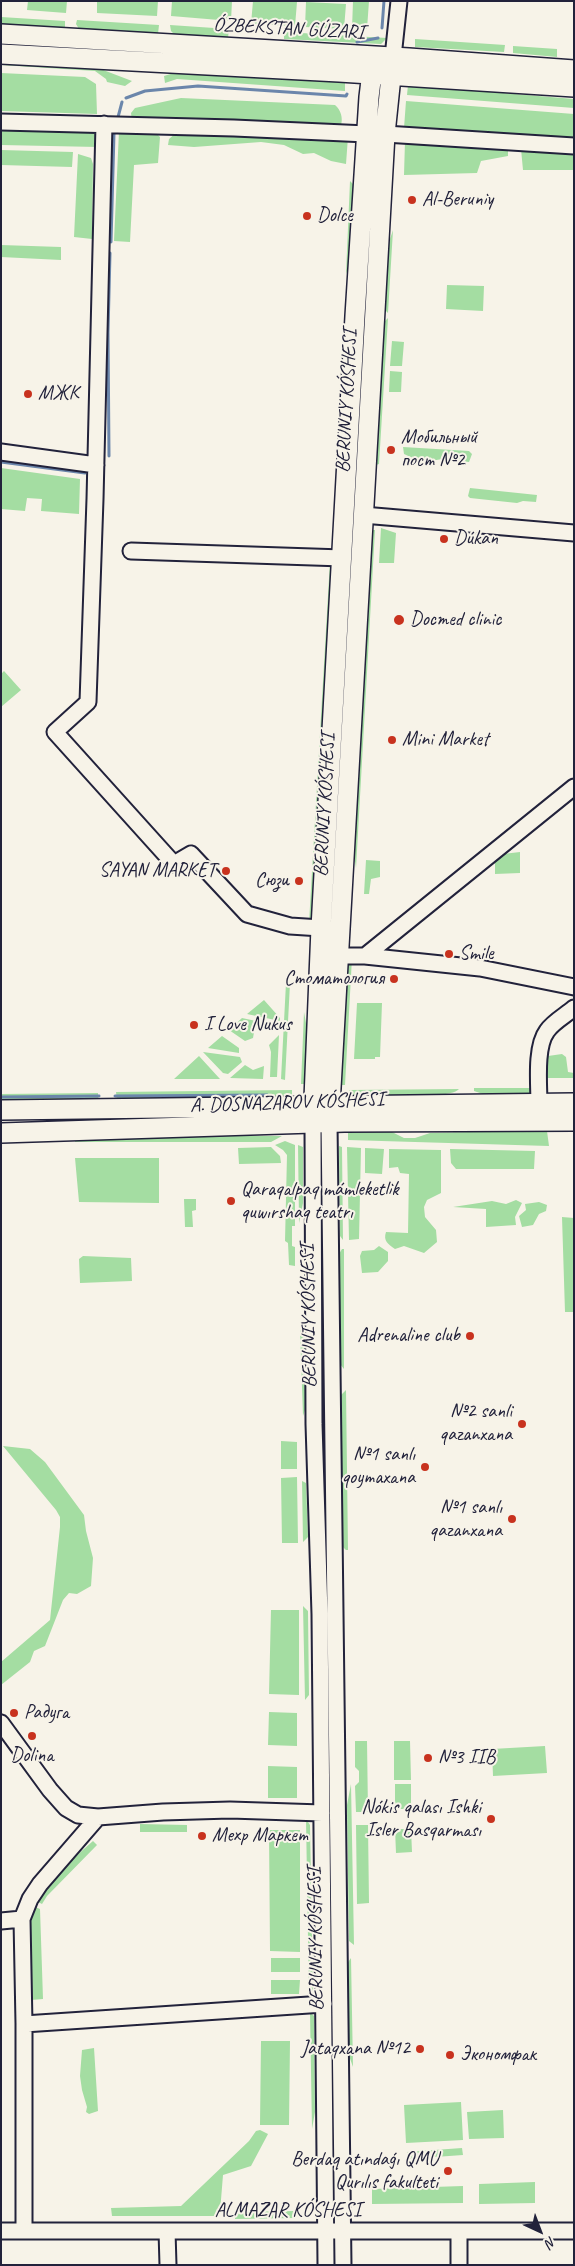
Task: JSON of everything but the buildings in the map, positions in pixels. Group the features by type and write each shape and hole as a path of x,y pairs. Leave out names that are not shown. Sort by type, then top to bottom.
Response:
{"main road":[{"path":"1,34 574,87"},
{"path":"1,54 379,68"},
{"name":"BERUNIY KÓSHESI","path":"321,1115 321,928 348,624 364,516 379,68 393,57"},
{"path":"393,57 574,70"},
{"name":"BERUNIY KÓSHESI","path":"322,1083 339,956 348,624 343,558 376,134"},
{"name":"A. DOSNAZAROV KÓSHESI","path":"1,1133 284,1116 574,1104"},
{"name":"A. DOSNAZAROV KÓSHESI","path":"1,1110 284,1116"},
{"name":"A. DOSNAZAROV KÓSHESI","path":"352,1114 574,1121"}],"street":[{"name":"BERUNIY KÓSHESI","path":"393,57 399,1"},
{"path":"1,122 376,134 574,146"},
{"path":"104,124 88,702 55,732 174,864 191,854 247,914 290,926 321,928"},
{"path":"1,452 96,465"},
{"path":"364,516 574,533"},
{"path":"131,551 343,558"},
{"path":"365,956 574,787"},
{"path":"339,956 365,956 480,968 574,987"},
{"path":"539,1104 540,1056 543,1040 547,1030 574,1008"},
{"name":"BERUNIY KÓSHESI","path":"321,1115 313,1154 314,1424 327,1614 343,2265"},
{"name":"BERUNIY KÓSHESI","path":"321,1115 330,1154 327,1614 322,1813 326,2265"},
{"path":"313,1154 321,1148 330,1154"},
{"path":"1,1723 50,1790 66,1808 78,1815 98,1817 163,1812 236,1810 322,1813"},
{"path":"24,2231 22,1919 30,1899 40,1884 98,1817"},
{"path":"1,1921 22,1919"},
{"path":"24,2024 324,2004"},
{"name":"ALMAZAR KÓSHESI","path":"1,2231 574,2231"},
{"path":"167,2231 168,2265"},
{"path":"459,2232 459,2265"}],"green space":[{"path":"28,1 67,1 66,13 27,10"},
{"path":"97,1 158,1 157,16 97,13"},
{"path":"172,1 232,1 231,21 171,16"},
{"path":"253,1 297,2 295,26 251,24"},
{"path":"353,1 369,1 367,29 352,29"},
{"path":"306,2 346,4 344,29 305,27"},
{"path":"1,17 65,21 65,29 1,25"},
{"path":"77,20 159,25 158,34 79,29 76,24"},
{"path":"170,25 229,29 228,38 176,36 171,31"},
{"path":"284,32 387,38 381,44 284,39"},
{"path":"415,39 505,45 504,52 415,47"},
{"path":"513,46 557,49 557,57 513,53"},
{"path":"1,61 98,68 132,81 125,86 107,82 106,79 95,71 1,65"},
{"path":"180,71 345,80 345,91 177,79 165,83 164,76"},
{"path":"1,73 85,77 96,84 97,114 1,111"},
{"path":"408,85 574,99 574,108 407,95"},
{"path":"181,98 335,105 340,112 342,122 341,125 132,121 131,113 135,108"},
{"path":"406,101 574,114 574,140 404,128"},
{"path":"1,126 93,129 98,134 98,147 1,145"},
{"path":"119,131 154,131 160,137 158,163 134,165 130,242 114,241"},
{"path":"177,132 348,137 346,164 331,161 314,153 303,154 284,145 261,142 194,147 168,145 169,139"},
{"path":"405,141 508,148 508,156 481,161 477,173 404,175"},
{"path":"521,149 574,152 574,170 523,170"},
{"path":"1,150 73,152 72,167 1,165"},
{"path":"78,154 91,158 93,164 92,239 74,237"},
{"path":"350,181 355,186 351,258 346,274"},
{"path":"393,230 388,313 384,309 387,248"},
{"path":"1,245 61,247 61,260 1,257"},
{"path":"447,285 484,286 483,311 446,309"},
{"path":"388,318 379,464 376,465 383,323"},
{"path":"392,341 404,342 402,366 390,366"},
{"path":"390,371 402,372 401,392 389,392"},
{"path":"403,447 469,451 472,454 469,462 452,458 431,461 417,459 404,454"},
{"path":"1,468 80,479 79,514 41,511 42,499 27,498 25,511 1,509"},
{"path":"470,488 537,495 536,502 523,501 517,503 470,498 468,496"},
{"path":"381,528 396,533 394,563 379,563"},
{"path":"371,530 375,530 356,868 353,847"},
{"path":"330,561 333,562 314,918 309,923"},
{"path":"4,671 21,690 1,707 1,674"},
{"path":"520,852 520,873 495,874 495,861 503,854"},
{"path":"366,860 380,861 380,877 371,879 369,894 364,894"},
{"path":"352,958 345,1085 341,1085 347,963"},
{"path":"286,983 290,983 285,1080 281,1079"},
{"path":"264,1000 280,1018 280,1021 247,1014"},
{"path":"357,1003 382,1003 380,1057 375,1057 375,1059 354,1059"},
{"path":"304,1012 308,1034 305,1084 301,1084"},
{"path":"242,1018 256,1021 253,1038 245,1041 229,1030"},
{"path":"279,1035 277,1077 270,1077 271,1052 269,1045"},
{"path":"222,1036 239,1048 239,1053 208,1048"},
{"path":"203,1052 240,1057 242,1062 228,1074 223,1073"},
{"path":"562,1054 566,1057 568,1072 574,1073 574,1078 547,1078 548,1056"},
{"path":"199,1056 220,1079 174,1079"},
{"path":"245,1065 253,1070 264,1066 263,1079 230,1078"},
{"path":"474,1088 536,1088 531,1096 486,1095 474,1091"},
{"path":"459,1089 452,1093 441,1095 349,1097 349,1090"},
{"path":"292,1090 292,1097 117,1101 116,1092"},
{"path":"98,1093 98,1101 1,1101 1,1094"},
{"path":"348,1131 392,1132 404,1138 415,1138 430,1133 547,1131 549,1146 348,1140"},
{"path":"75,1135 282,1136 271,1142 75,1142"},
{"path":"285,1141 295,1145 295,1226 292,1226 292,1246 295,1247 295,1266 289,1265 288,1243 285,1241 287,1155 275,1145"},
{"path":"298,1145 303,1147 303,1203 299,1223"},
{"path":"339,1146 342,1147 343,1240 340,1236"},
{"path":"271,1147 280,1156 281,1163 239,1164 238,1148"},
{"path":"347,1147 361,1148 359,1239 349,1240"},
{"path":"365,1148 384,1149 382,1174 365,1173"},
{"path":"389,1149 441,1150 441,1193 427,1200 424,1207 425,1217 436,1230 437,1242 424,1253 404,1246 395,1249 386,1240 386,1232 408,1233 409,1174 400,1173 398,1167 389,1168"},
{"path":"450,1149 535,1151 534,1169 456,1169 451,1163"},
{"path":"75,1158 159,1158 159,1203 79,1202"},
{"path":"184,1199 196,1199 196,1210 192,1211 193,1227 185,1227"},
{"path":"516,1200 522,1203 515,1217 516,1225 486,1227 486,1209 453,1207 492,1201 506,1204"},
{"path":"539,1202 547,1205 546,1211 539,1214 533,1225 522,1227 519,1216 526,1210 525,1204"},
{"path":"562,1217 574,1218 574,1312 565,1312"},
{"path":"379,1246 388,1252 388,1261 378,1272 362,1273 360,1256 362,1251 374,1250"},
{"path":"344,1249 344,1369 340,1364 339,1254"},
{"path":"83,1256 131,1258 132,1281 80,1283 79,1259"},
{"path":"300,1330 305,1332 305,1410 303,1416"},
{"path":"346,1390 348,1550 343,1547 340,1396"},
{"path":"281,1441 297,1442 297,1469 281,1469"},
{"path":"3,1446 30,1449 45,1462 84,1515 93,1558 91,1586 77,1594 69,1593 63,1600 45,1646 34,1651 30,1662 1,1685 1,1662 50,1620 60,1527 60,1517 56,1510"},
{"path":"297,1477 298,1543 282,1543 281,1478"},
{"path":"302,1481 306,1483 308,1537 303,1542"},
{"path":"303,1606 308,1611 309,1695 305,1700"},
{"path":"271,1610 299,1610 299,1695 269,1694"},
{"path":"269,1712 297,1713 297,1746 268,1745"},
{"path":"355,1741 367,1741 368,1812 356,1812 355,1786 359,1782 359,1771 355,1767"},
{"path":"394,1741 410,1741 411,1780 394,1780"},
{"path":"545,1746 547,1773 493,1776 492,1749"},
{"path":"268,1766 297,1767 297,1798 268,1798"},
{"path":"351,1784 354,1945 349,1941 347,1805"},
{"path":"395,1784 411,1784 411,1809 395,1809"},
{"path":"306,1819 310,1825 313,1994 309,1998"},
{"path":"140,1824 187,1825 187,1832 140,1832"},
{"path":"356,1825 368,1825 369,1903 357,1904"},
{"path":"395,1829 411,1829 412,1852 396,1853"},
{"path":"269,1830 300,1830 300,1952 270,1951"},
{"path":"93,1841 97,1845 47,1896 42,1904 34,1900 42,1886"},
{"path":"33,1906 40,1909 43,1999 31,2000 29,1917"},
{"path":"271,1958 300,1958 300,1972 271,1972"},
{"path":"351,1958 353,2067 347,2050 346,1965"},
{"path":"271,1980 300,1980 299,1994 271,1994"},
{"path":"310,2012 314,2016 315,2112 312,2129"},
{"path":"261,2041 290,2041 289,2125 260,2125"},
{"path":"94,2048 98,2111 89,2114 86,2112 87,2107 80,2076 82,2050"},
{"path":"461,2102 463,2140 406,2143 404,2105"},
{"path":"503,2110 504,2138 469,2139 467,2112"},
{"path":"260,2130 268,2134 251,2166 223,2175 220,2212 216,2216 112,2216 111,2208 181,2206 249,2141 256,2131"},
{"path":"462,2148 463,2155 407,2159 407,2152"},
{"path":"535,2182 535,2203 479,2204 479,2184"},
{"path":"463,2186 463,2203 372,2204 372,2189"},
{"path":"295,2211 295,2218 235,2219 235,2212"}],"waterway":[{"path":"382,28 384,1"},
{"path":"357,42 378,38"},
{"path":"126,98 145,91 198,86 346,96 347,94"},
{"path":"117,121 122,102"},
{"path":"111,242 114,133"},
{"path":"109,456 108,332 110,253"},
{"path":"1,462 85,473"},
{"path":"115,1096 267,1095"},
{"path":"1,1097 99,1096"}],"place":[{"name":"Al-Beruniy","path":"412,200"},
{"name":"Dolce","path":"307,216"},
{"name":"МЖК","path":"28,394"},
{"name":"Мобильный пост №2","path":"391,450"},
{"name":"Dúkan","path":"444,539"},
{"name":"Docmed clinic","path":"399,620"},
{"name":"Mini Market","path":"392,740"},
{"name":"SAYAN MARKET","path":"226,871"},
{"name":"Сюзи","path":"299,881"},
{"name":"Smile","path":"449,954"},
{"name":"Стоматология","path":"394,979"},
{"name":"I Love Nukus","path":"194,1025"},
{"name":"Qaraqalpaq mámleketlik quwırshaq teatrı","path":"231,1201"},
{"name":"Adrenaline club","path":"470,1336"},
{"name":"№2 sanli qazanxana","path":"522,1424"},
{"name":"№1 sanlı qoymaxana","path":"425,1467"},
{"name":"№1 sanlı qazanxana","path":"512,1519"},
{"name":"Радуга","path":"14,1713"},
{"name":"Dolina","path":"32,1736"},
{"name":"№3 IIB","path":"428,1758"},
{"name":"Nókis qalası Ishki Isler Basqarması","path":"491,1819"},
{"name":"Мехр Маркет","path":"202,1836"},
{"name":"Jataqxana №12","path":"420,2049"},
{"name":"Экономфак","path":"450,2055"},
{"name":"Berdaq atındaǵı QMU Qurılıs fakulteti","path":"448,2171"}]}
